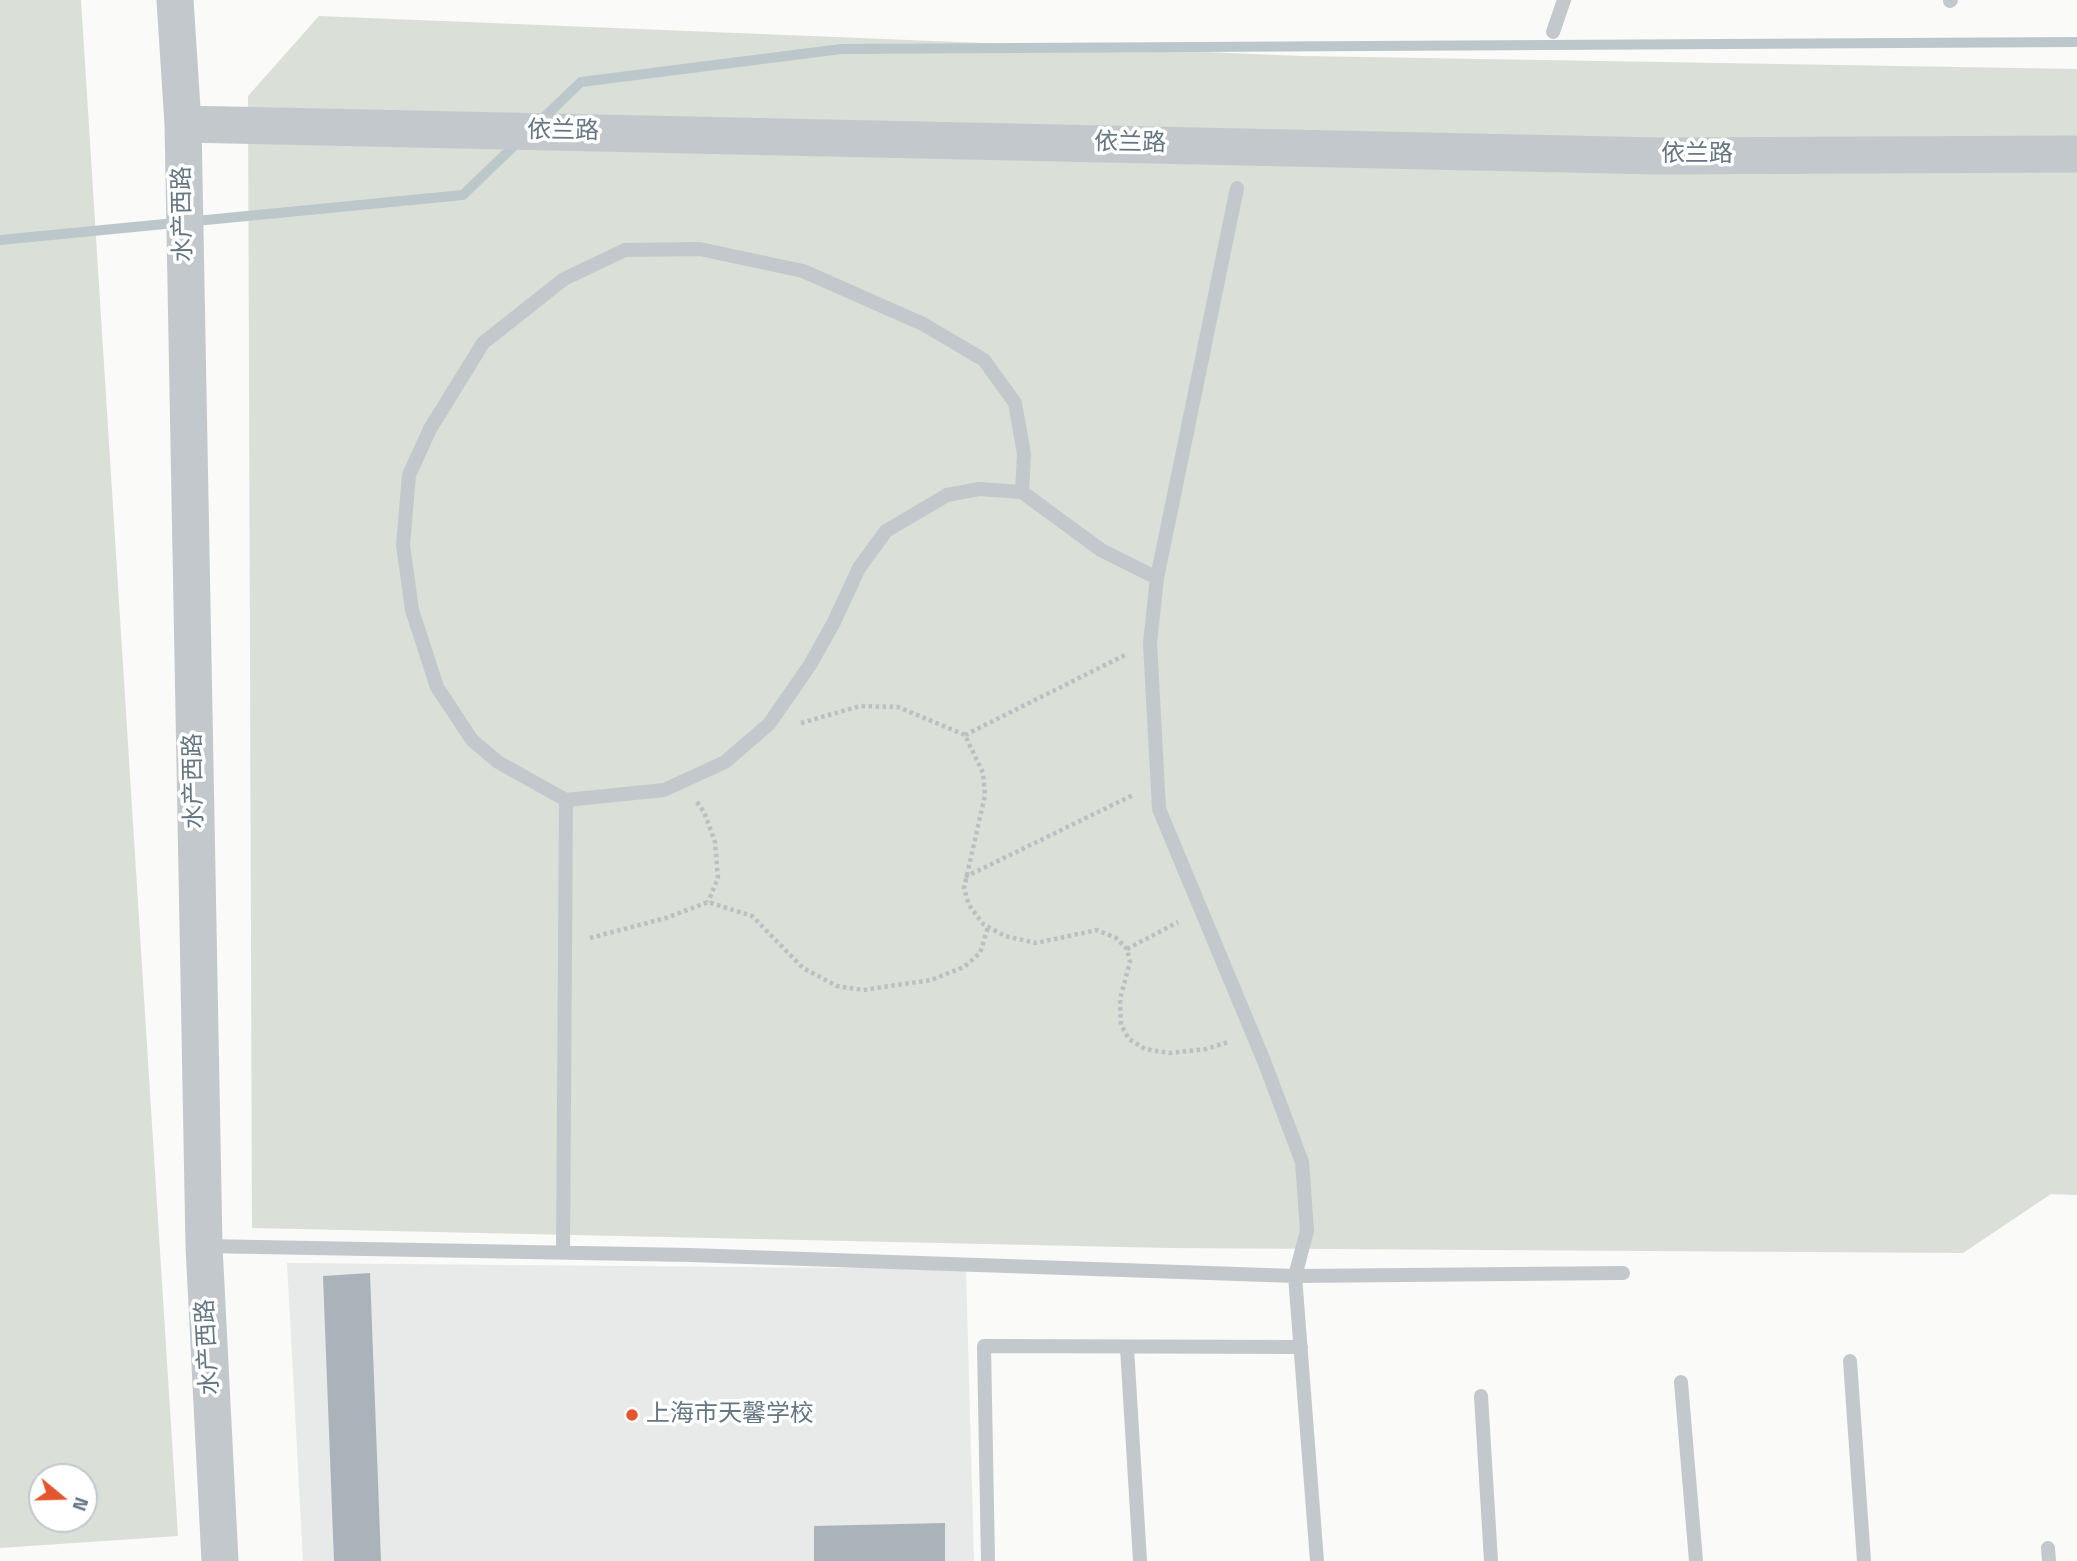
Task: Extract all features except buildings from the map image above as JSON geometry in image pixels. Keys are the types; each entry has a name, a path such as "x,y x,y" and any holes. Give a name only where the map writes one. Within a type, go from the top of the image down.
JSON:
{"street":[{"name":"水产西路","path":"175,0 183,124 204,1246 220,1561"},
{"name":"依兰路","path":"183,124 1659,156 2077,154"}],"lane":[{"path":"1553,32 1564,0"},
{"path":"1237,188 1157,578 1150,643 1159,810 1202,909 1302,1162 1307,1231 1295,1276 1317,1561"},
{"path":"1022,492 1024,454 1015,403 984,360 923,324 803,271 700,248 625,250 564,279 483,343 430,429 409,475 403,545 412,610 437,687 472,740 498,762 566,800 664,790 726,762 762,730 810,665 859,568 886,531 914,511 947,495 979,489 1022,492 1101,550 1157,578"},
{"path":"563,1252 566,800"},
{"path":"204,1246 563,1252 1295,1276 1623,1273"},
{"path":"988,1561 984,1346 1301,1347"},
{"path":"1127,1348 1140,1561"},
{"path":"1850,1361 1864,1561"},
{"path":"1681,1382 1696,1561"},
{"path":"1481,1396 1491,1561"}],"path":[{"path":"965,735 1150,643"},
{"path":"762,730 786,728 860,706 898,707 965,735 983,773 985,795 964,877 970,905 988,927 1005,936 1036,943 1097,930 1116,938 1127,949 1130,962 1119,999 1121,1025 1129,1039 1144,1049 1169,1053 1206,1049 1252,1034"},
{"path":"682,781 704,812 715,842 718,878 708,902"},
{"path":"964,877 1158,783"},
{"path":"565,944 666,918 708,902 752,916 803,968 837,986 863,990 931,980 964,967 980,953 988,927"},
{"path":"1127,949 1202,909"}],"shaded area":[{"path":"0,0 81,0 178,1536 0,1548"},
{"path":"319,16 1302,56 2077,69 2077,1195 2051,1194 1963,1253 1169,1248 252,1228 248,96"},
{"name":"上海市天馨学校","path":"287,1263 966,1269 974,1561 303,1561"}],"waterway":[{"path":"538,123 581,82 841,49 2077,42"},
{"path":"0,240 463,195 521,139"}],"place":[{"name":"上海市天馨学校","path":"632,1415"}]}
